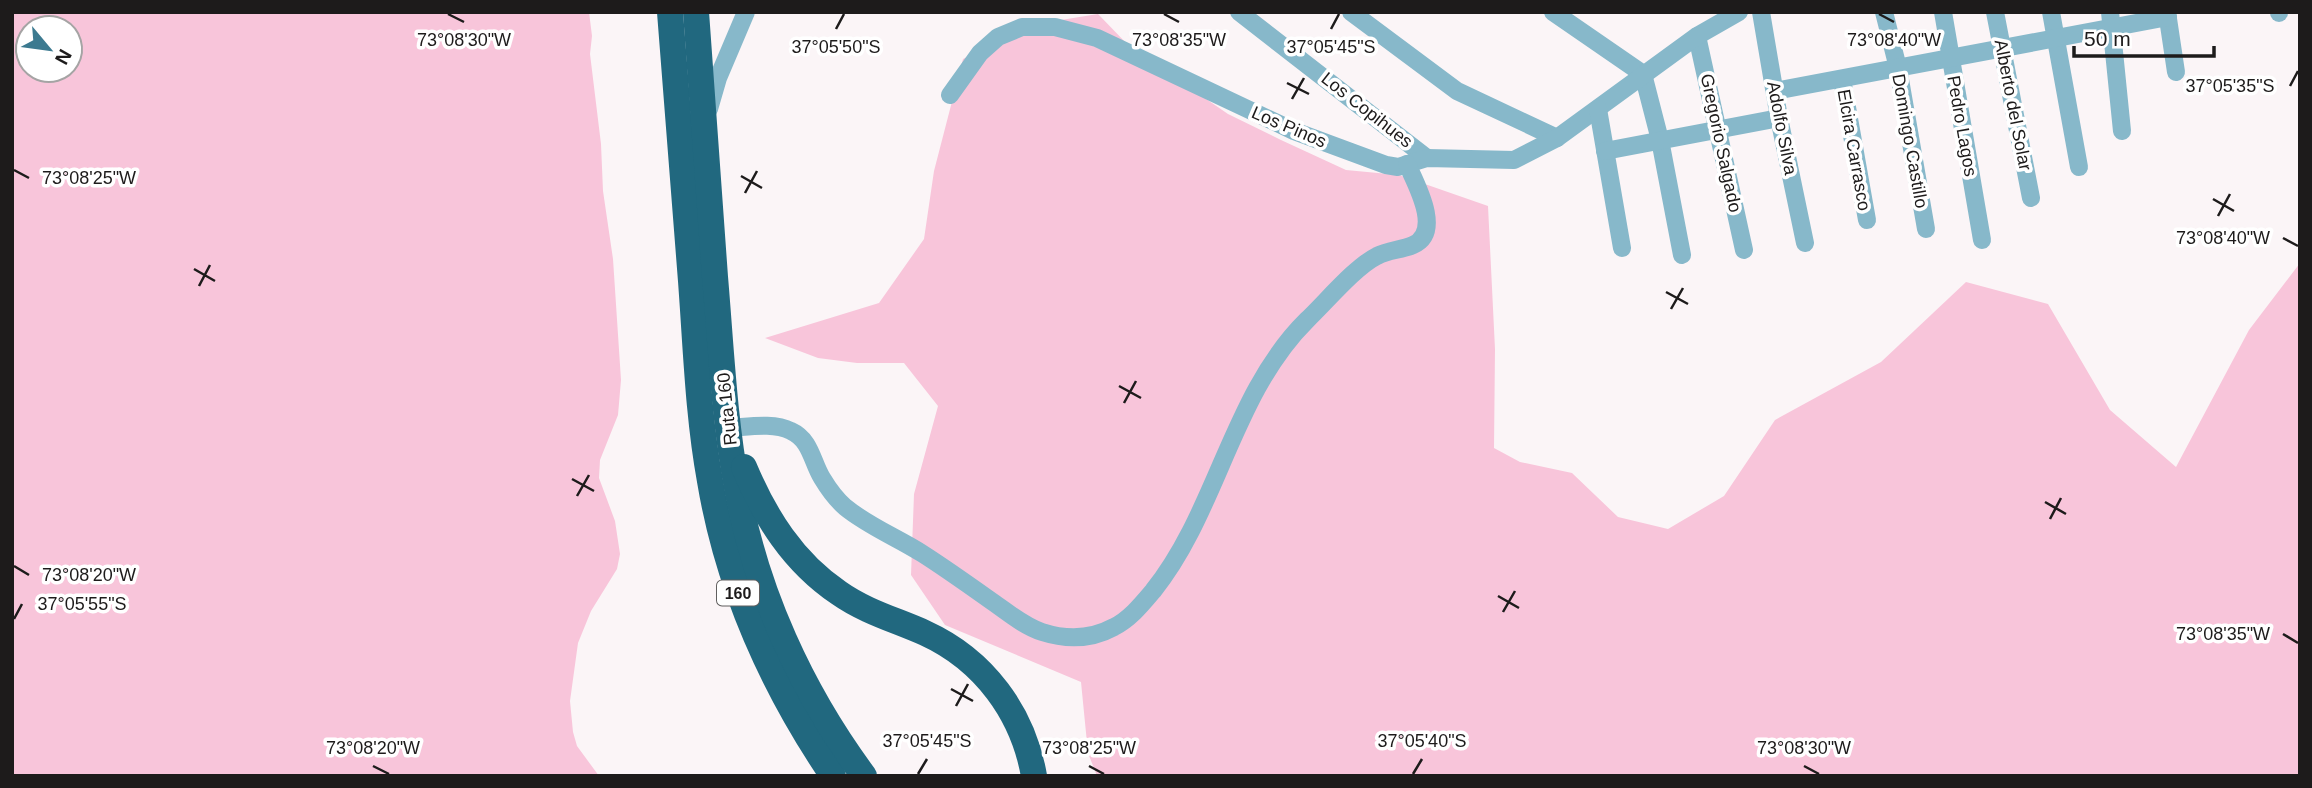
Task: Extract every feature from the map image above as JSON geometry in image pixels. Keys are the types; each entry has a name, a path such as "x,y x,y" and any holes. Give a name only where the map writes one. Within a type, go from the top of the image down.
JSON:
{"highway":[{"name":"Ruta 160","path":"670,12 702,426 718,521 738,594 764,656 797,720 833,776"},
{"name":"Ruta 160","path":"695,12 728,428 745,525 774,615 812,695 864,776"},
{"path":"728,428 770,521 801,561 839,594 860,607 933,637 974,664 1015,717 1024,738 1034,776"}],"street":[{"path":"704,130 718,78 746,12"},
{"name":"Los Copihues","path":"1239,12 1427,158"},
{"path":"1350,12 1457,91 1557,138"},
{"path":"1553,12 1643,74 1660,140 1682,255"},
{"name":"Adolfo Silva","path":"1761,12 1779,118 1805,243"},
{"name":"Domingo Castillo","path":"1884,12 1898,68 1926,229"},
{"name":"Pedro Lagos","path":"1943,12 1982,240"},
{"name":"Alberto del Solar","path":"1995,12 2031,198"},
{"path":"2051,12 2079,167"},
{"path":"1775,91 2055,37 2111,19 2167,14 2176,72"},
{"name":"Los Pinos","path":"950,95 980,53 998,37 1022,27 1055,27 1097,38 1294,131 1386,165 1398,167 1427,158 1514,160 1557,138 1727,15"},
{"path":"2111,19 2122,131"},
{"name":"Gregorio Salgado","path":"1697,36 1744,250"},
{"name":"Elcira Carrasco","path":"1842,79 1867,220"},
{"path":"1598,109 1622,248"},
{"path":"1605,151 1779,118"},
{"path":"728,428 762,426 793,431 805,442 821,477 845,507 923,554 1018,620 1040,632 1062,637 1102,633 1119,624 1139,607 1163,578 1190,533 1248,406 1267,372 1298,330 1362,267 1377,256 1413,245 1422,238 1426,229 1426,209 1408,164"}],"shaded area":[{"path":"12,12 589,12 592,36 590,54 601,144 603,191 613,259 621,380 618,415 600,460 599,478 615,521 620,554 617,569 591,611 578,643 570,701 577,746 599,776 12,776"},
{"path":"1098,14 1129,46 1228,114 1346,170 1399,175 1488,206 1495,349 1494,448 1520,462 1572,473 1618,517 1668,529 1724,496 1775,420 1881,362 1966,282 2048,304 2110,410 2176,467 2249,330 2300,263 2300,776 1097,776 1088,753 1081,682 945,625 911,575 914,494 938,406 904,363 857,363 818,358 765,338 879,303 924,239 934,171 963,59 1030,25"}]}
